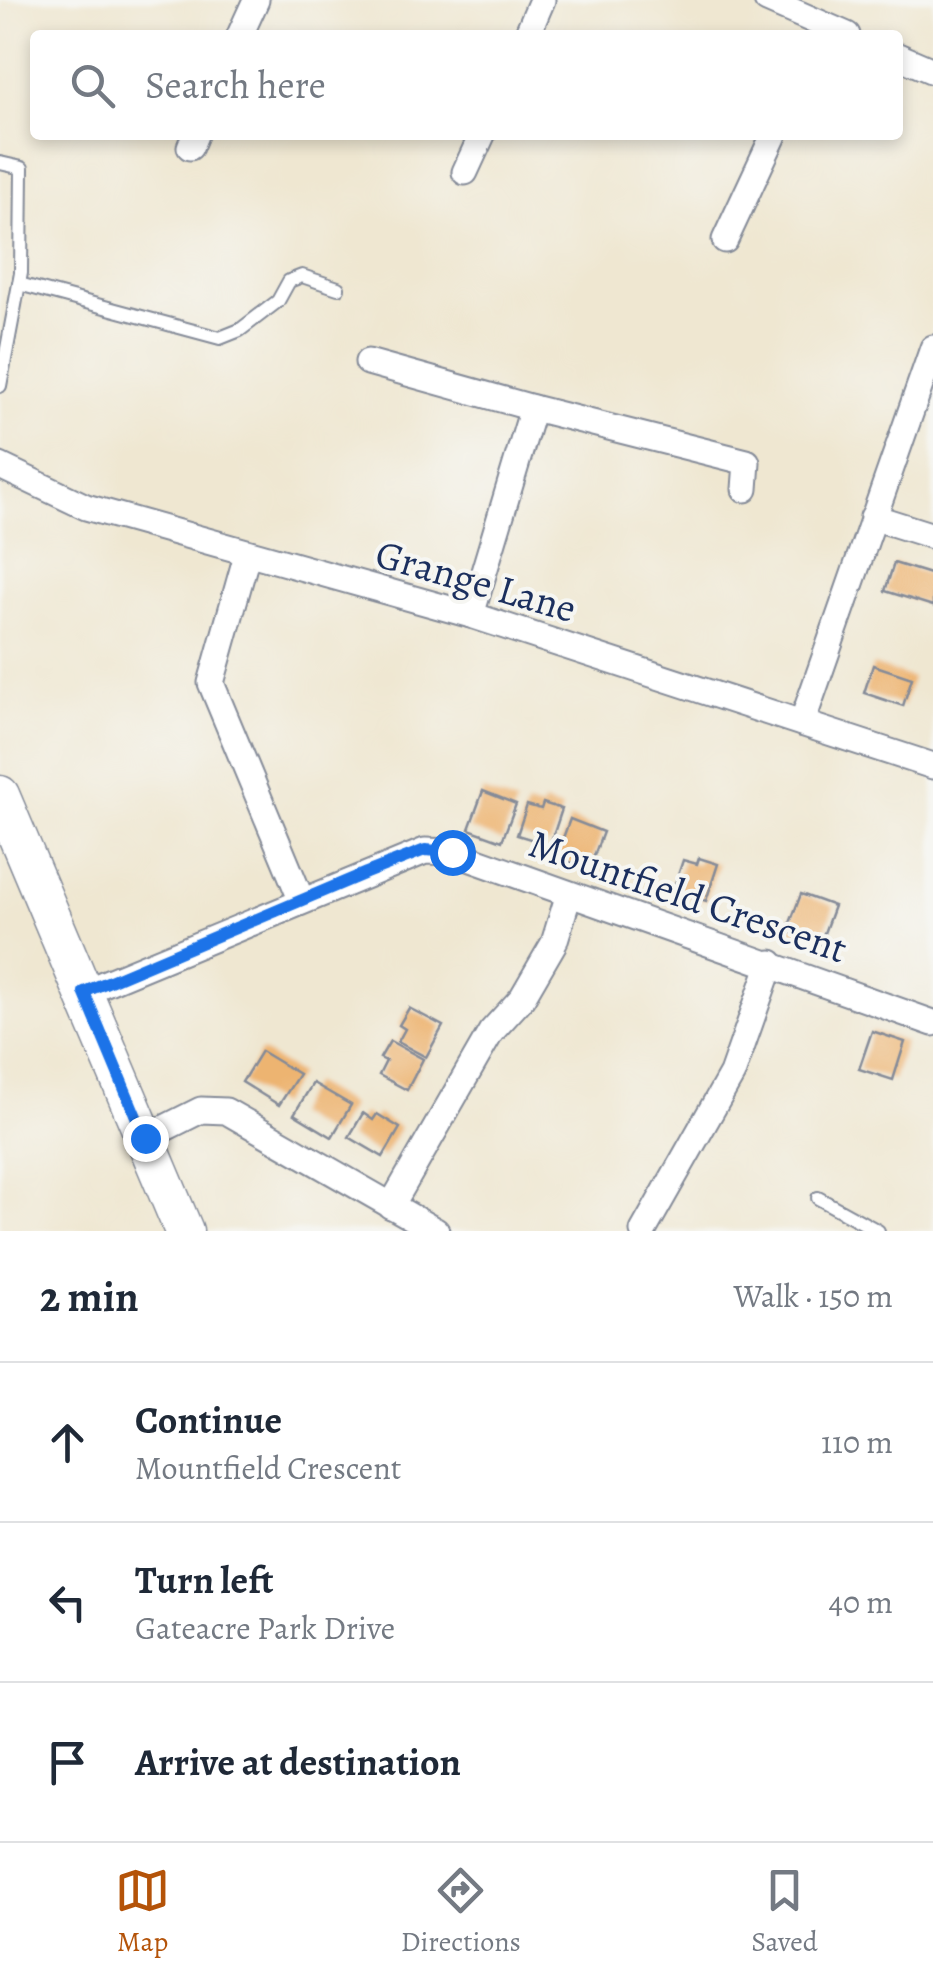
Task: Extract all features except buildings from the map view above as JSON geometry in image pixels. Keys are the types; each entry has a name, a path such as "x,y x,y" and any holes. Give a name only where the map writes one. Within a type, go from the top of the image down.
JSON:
{"street":[{"path":"242,30 256,0"},
{"path":"528,30 542,0"},
{"path":"767,0 827,30"},
{"path":"903,58 933,71"},
{"path":"465,172 480,140"},
{"path":"724,240 772,140"},
{"path":"802,723 933,348"},
{"path":"368,362 747,462 745,489"},
{"path":"471,615 533,408"},
{"name":"Grange Lane","path":"0,466 86,507 471,615 933,766"},
{"path":"873,517 933,536"},
{"path":"248,555 211,683 301,900"},
{"path":"0,795 184,1231"},
{"name":"Mountfield Crescent","path":"84,992 425,850 452,852 933,1023"},
{"path":"391,1206 491,1032 522,998 554,944 568,894"},
{"path":"643,1231 732,1074 771,963"},
{"path":"145,1138 201,1110 226,1111 436,1231"}],"lane":[{"path":"0,162 22,168 18,284 0,386"},
{"path":"18,284 220,338 240,330 278,301 290,280 302,276 338,288"},
{"path":"818,1198 878,1231"}],"route":[{"path":"145,1138 84,992 425,850 452,852"}]}
